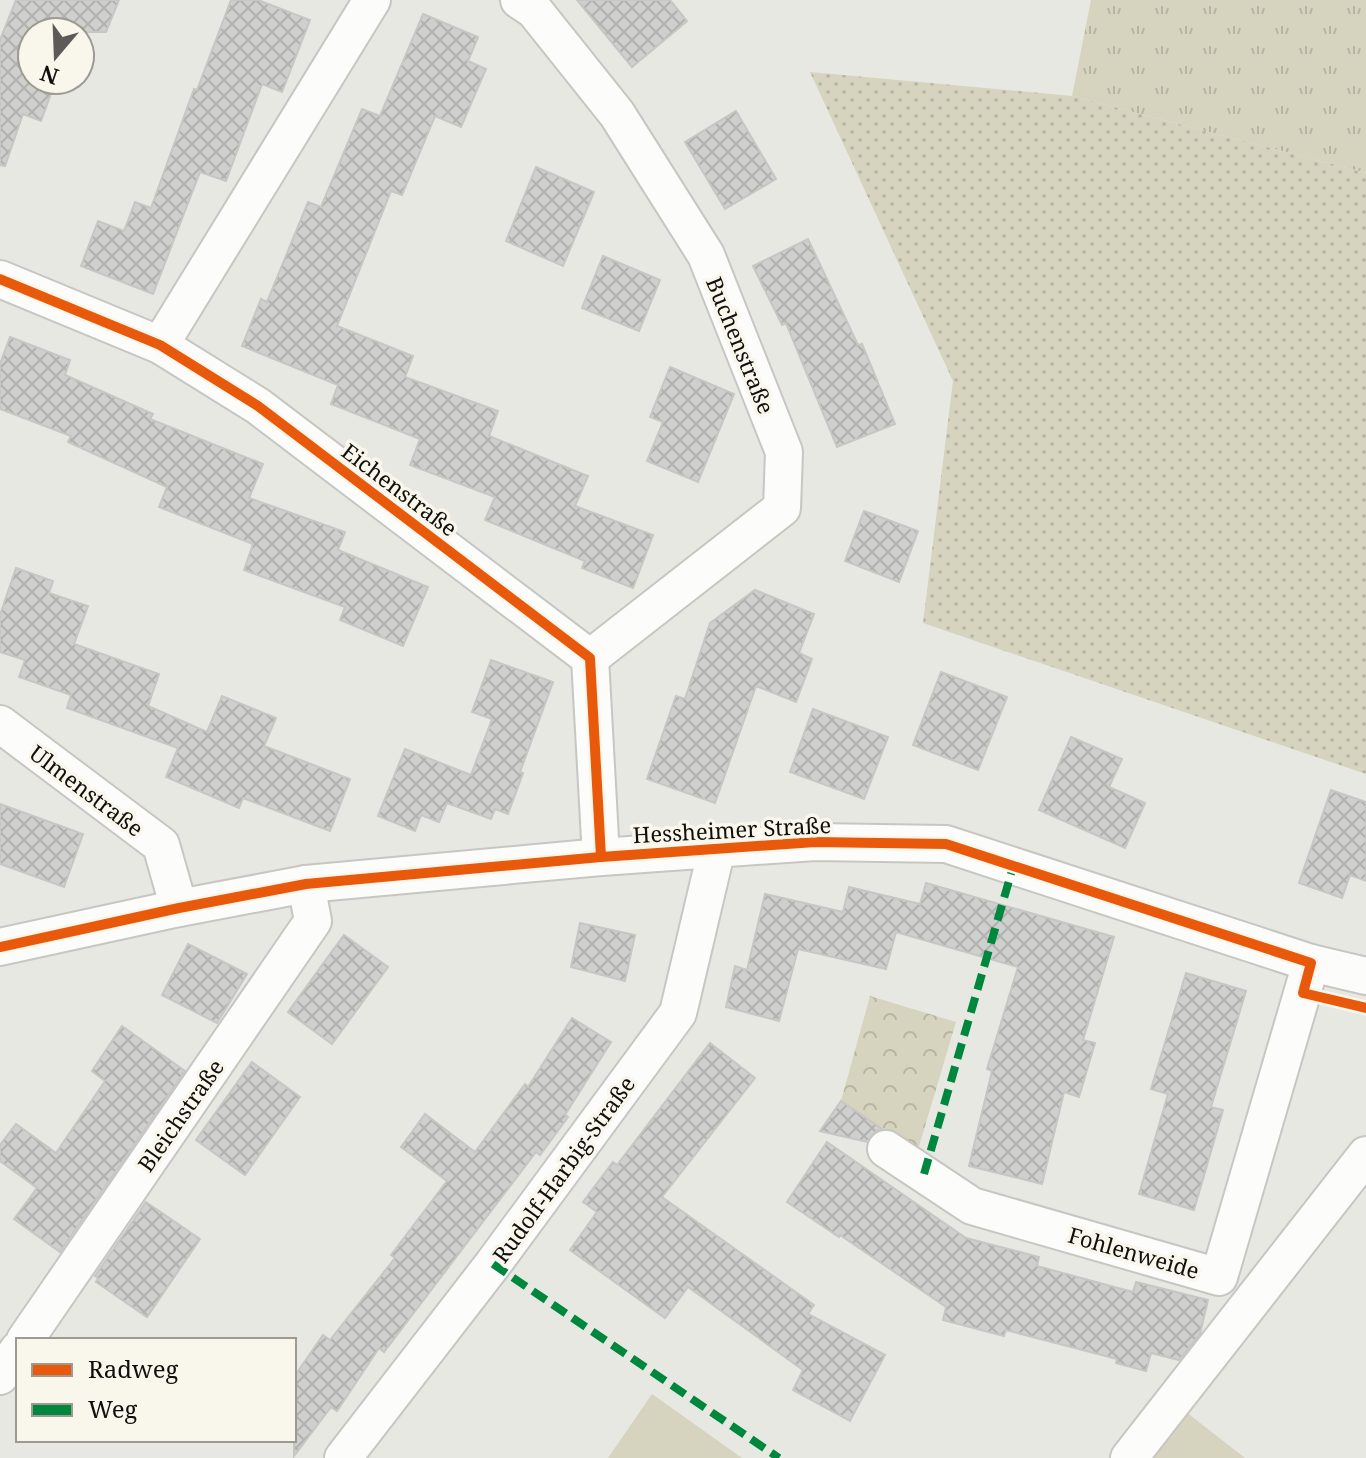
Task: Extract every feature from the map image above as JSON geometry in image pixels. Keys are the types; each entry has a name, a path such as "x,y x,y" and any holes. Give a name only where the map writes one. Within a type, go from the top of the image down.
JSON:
{"street":[{"path":"160,345 372,0"},
{"name":"Buchenstraße","path":"519,0 534,10 617,114 706,255 784,452 782,508 590,658"},
{"name":"Eichenstraße","path":"0,279 160,345 258,406 590,658"},
{"path":"590,658 601,857"},
{"name":"Ulmenstraße","path":"0,724 161,845 179,908"},
{"name":"Hessheimer Straße","path":"0,947 306,884 717,848 815,842 946,844 1311,963 1366,976"},
{"name":"Rudolf-Harbig-Straße","path":"343,1458 493,1264 678,1013 717,848"},
{"name":"Bleichstraße","path":"26,1338 313,921 306,884"},
{"name":"Fohlenweide","path":"886,1149 972,1206 1219,1277 1311,963"},
{"path":"1129,1458 1366,1155"},
{"path":"1227,1249 1260,1289"},
{"path":"0,1376 16,1353"}],"green space":[{"path":"1091,0 1366,0 1366,173 1072,96"},
{"path":"810,72 1072,96 1366,173 1366,774 923,623 953,381"},
{"path":"870,996 956,1022 917,1153 881,1134 884,1130 841,1101"},
{"path":"652,1394 742,1458 608,1458"},
{"path":"1181,1408 1245,1458 1143,1458"}],"building":[{"path":"16,0 119,0 106,32 96,32 96,16 16,16 16,96 50,96 41,121 23,114 5,166 0,165 0,40"},
{"path":"231,0 258,0 310,20 282,92 262,84 226,181 200,172 153,294 81,266 98,221 124,231 135,202 151,208 194,89 197,90"},
{"path":"577,0 670,0 687,21 632,67"},
{"path":"423,14 478,37 468,61 486,69 461,127 435,116 402,195 391,191 337,326 413,356 405,377 498,411 489,436 588,476 575,506 653,535 633,588 582,568 585,561 485,520 495,497 410,465 420,439 331,404 338,385 242,346 261,299 267,302 308,202 321,207 362,109 380,116"},
{"path":"736,111 776,179 725,209 685,142"},
{"path":"536,167 594,192 563,266 506,241"},
{"path":"808,239 858,345 862,344 895,424 837,447 786,323 782,325 753,266"},
{"path":"603,256 660,280 639,331 582,308"},
{"path":"10,337 70,360 65,375 153,414 150,419 263,464 249,498 345,532 338,550 428,587 403,646 340,620 345,607 244,570 253,544 159,507 167,487 68,442 71,436 0,409 0,364"},
{"path":"670,367 734,394 698,482 647,461 663,422 650,417"},
{"path":"864,511 918,531 899,582 845,561"},
{"path":"16,568 53,581 49,593 88,606 74,644 159,674 148,706 207,732 222,696 276,718 264,746 350,779 330,831 243,798 239,808 166,777 178,748 67,708 71,695 19,677 25,660 0,652 0,615"},
{"path":"755,590 814,614 799,653 812,659 796,702 756,686 715,803 647,779 676,696 685,699 710,623"},
{"path":"491,660 553,682 508,814 495,809 491,819 447,803 439,822 421,815 415,831 378,816 405,749 471,775 492,719 472,712"},
{"path":"941,672 1007,697 978,770 913,745"},
{"path":"813,709 888,737 864,799 790,772"},
{"path":"1071,737 1122,759 1109,787 1145,803 1125,848 1039,810"},
{"path":"1331,790 1366,802 1366,881 1350,875 1342,898 1299,883"},
{"path":"0,804 83,834 64,887 0,864"},
{"path":"926,883 1114,937 1083,1040 1095,1043 1079,1097 1064,1092 1042,1184 969,1166 992,1071 987,1069 1018,967 896,932 886,969 798,949 779,1021 726,1007 735,966 747,970 765,894 843,912 849,887 920,904"},
{"path":"580,923 635,935 625,981 571,967"},
{"path":"344,935 388,967 332,1044 288,1012"},
{"path":"188,944 247,974 217,1023 162,995"},
{"path":"1186,973 1246,991 1211,1107 1223,1110 1194,1210 1139,1194 1168,1094 1151,1089"},
{"path":"572,1018 611,1042 565,1115 568,1117 540,1155 536,1152 384,1352 379,1348 337,1411 331,1407 294,1456 296,1374 323,1335 330,1340 395,1258 391,1255 447,1181 401,1147 425,1114 475,1152 525,1084 528,1087"},
{"path":"122,1026 185,1071 60,1252 14,1219 37,1188 0,1161 0,1145 16,1124 56,1153 105,1081 92,1071"},
{"path":"710,1043 755,1078 662,1197 814,1305 808,1314 885,1355 850,1421 793,1390 803,1370 688,1287 665,1318 570,1250 597,1212 583,1202 613,1162 617,1165"},
{"path":"252,1062 300,1097 245,1175 196,1140"},
{"path":"841,1101 882,1129 876,1131 867,1142 820,1131"},
{"path":"827,1142 966,1238 1039,1257 1037,1266 1133,1292 1136,1282 1208,1300 1200,1334 1179,1360 1151,1353 1146,1371 1116,1363 1117,1359 1006,1330 1004,1336 943,1320 946,1307 787,1202"},
{"path":"146,1202 200,1239 147,1317 96,1282 98,1278 95,1276"}],"marked path":[{"path":"924,1174 1013,867"},
{"path":"493,1264 779,1458"}],"cycle path":[{"path":"0,279 160,345 258,406 590,658 601,857"},
{"path":"0,947 306,884 601,857 815,842 946,844 1311,963 1303,993 1366,1008"}]}
